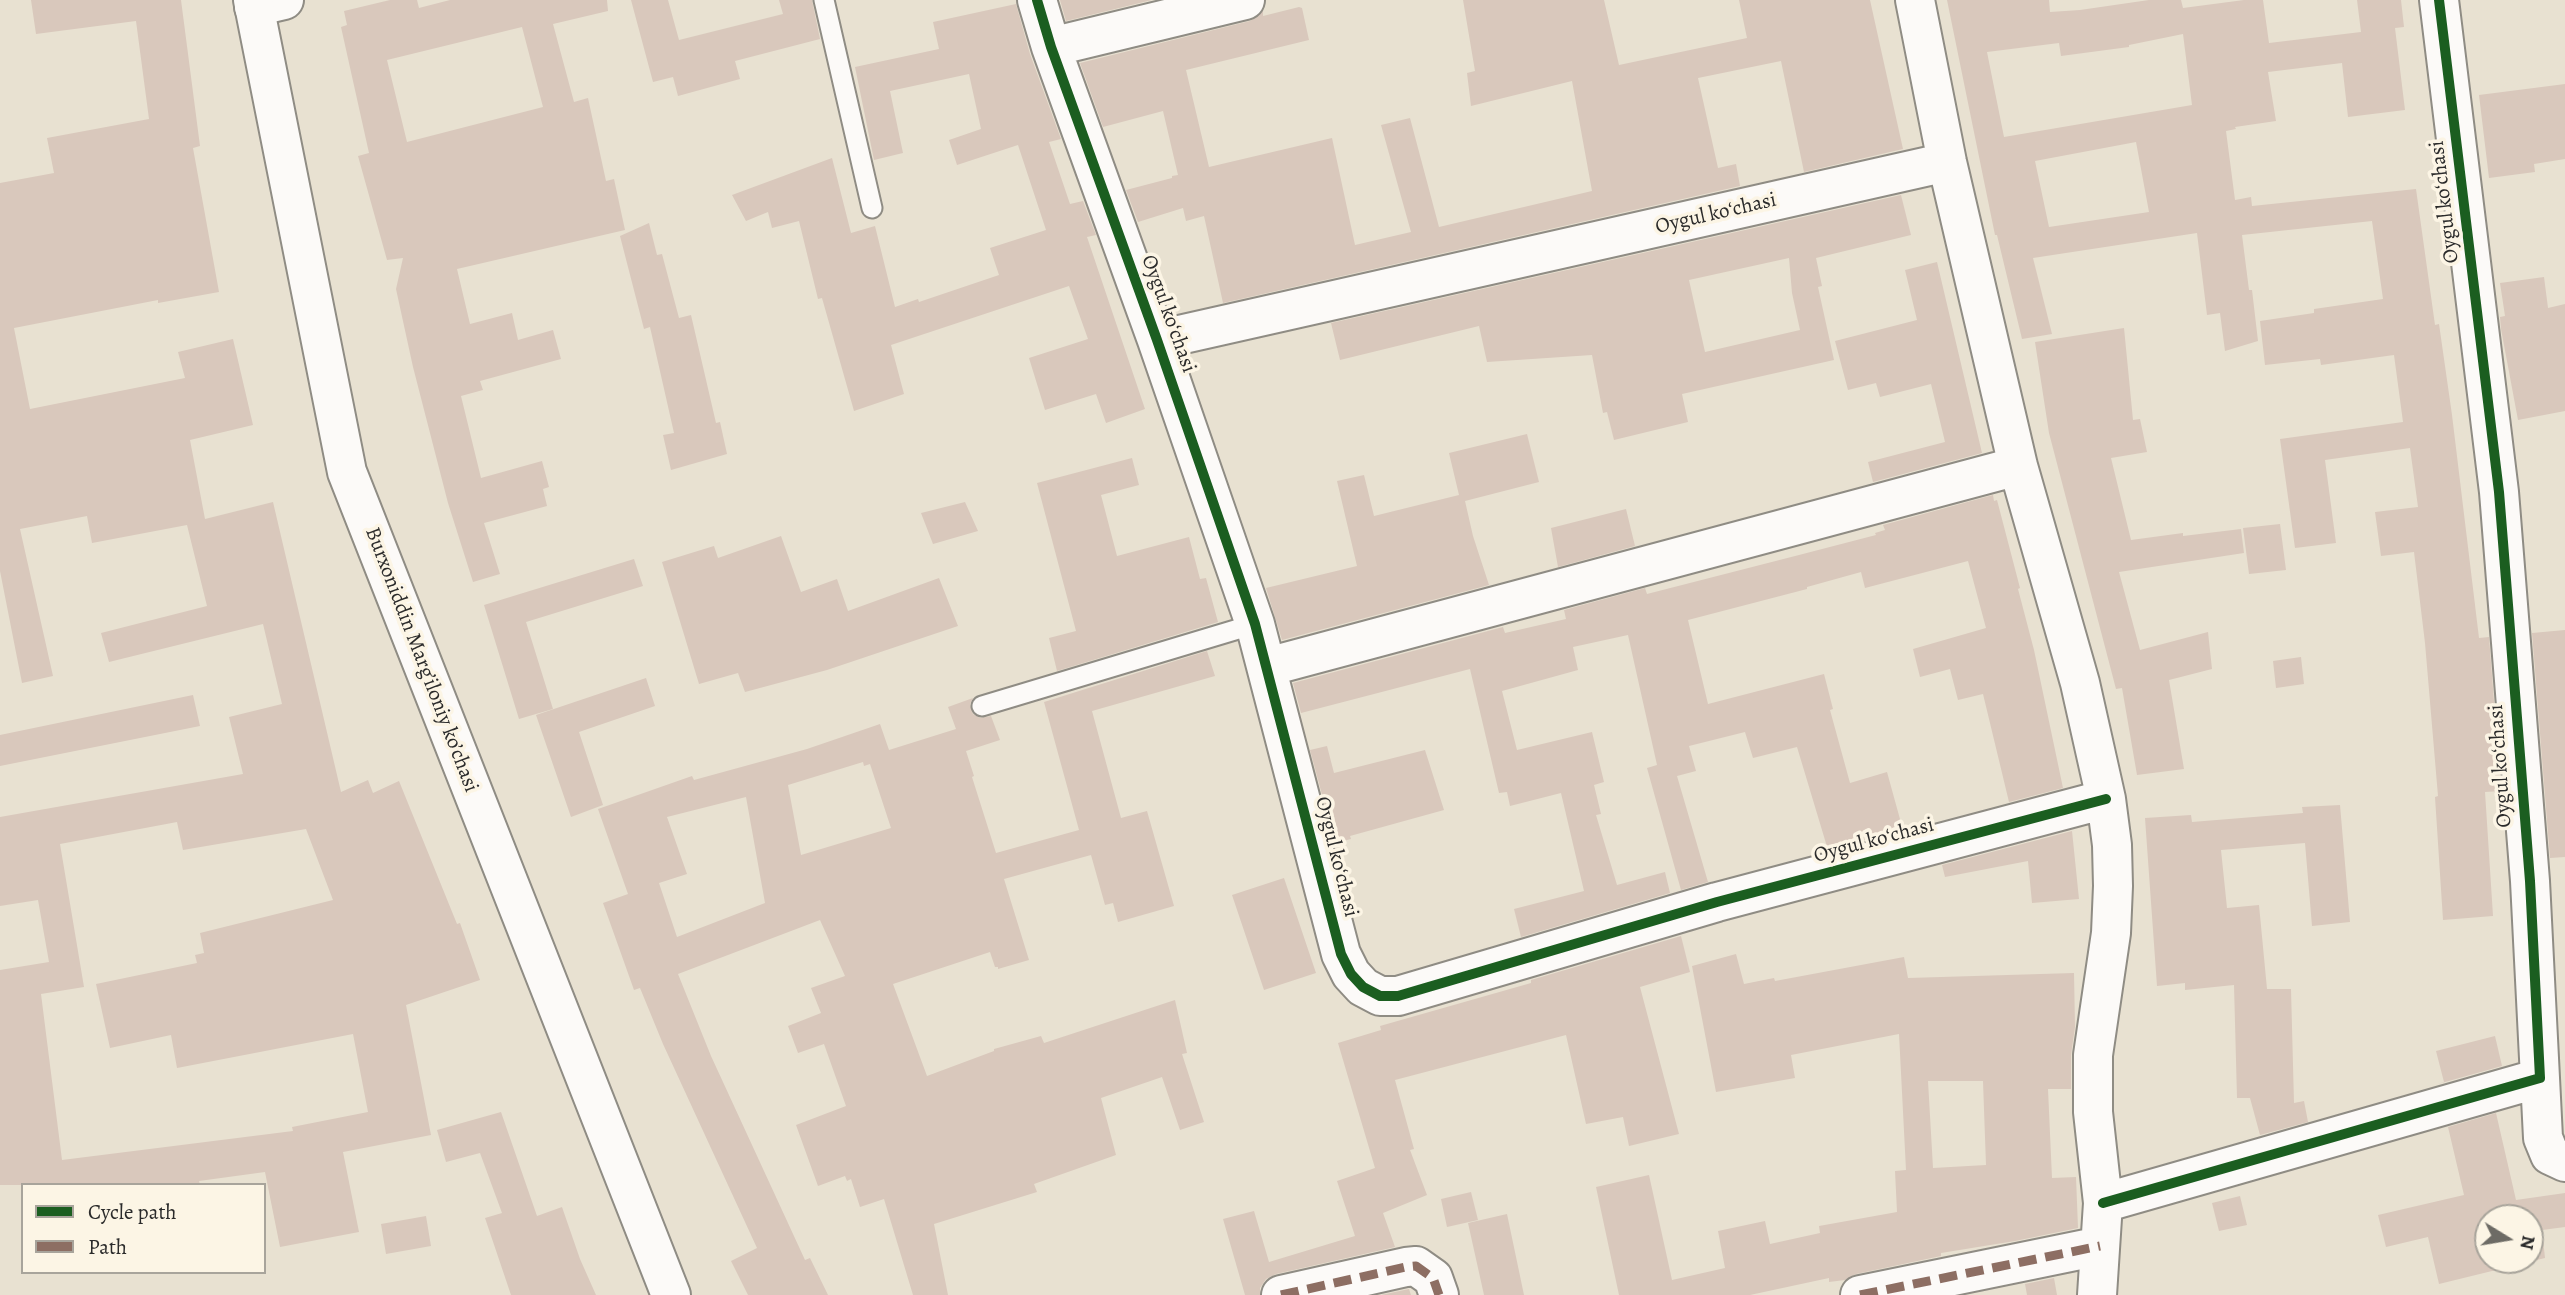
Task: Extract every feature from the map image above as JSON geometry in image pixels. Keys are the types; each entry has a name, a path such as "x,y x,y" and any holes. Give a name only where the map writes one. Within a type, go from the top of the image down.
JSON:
{"street":[{"name":"Oygul koʻchasi","path":"1037,0 1051,47 1157,340 1255,624 1342,954 1351,974 1363,987 1380,996 1398,996 1717,902 2106,799"},
{"path":"1051,47 1245,0"},
{"path":"1915,0 1947,162 2018,466 2080,683 2106,799 2112,845 2111,933 2099,1002 2093,1066 2093,1112 2103,1203 2097,1295"},
{"name":"Oygul koʻchasi","path":"2440,0 2499,492 2529,881 2543,1138 2550,1155 2565,1162"},
{"name":"Burxoniddin Marg’iloniy ko’chasi","path":"264,2 347,472 671,1295"},
{"name":"Oygul koʻchasi","path":"1157,340 1947,162"},
{"path":"1267,667 2018,466"},
{"path":"2103,1203 2540,1077"},
{"path":"1860,1295 2100,1246"},
{"path":"1281,1295 1406,1266 1416,1266 1433,1278 1439,1295"}],"lane":[{"path":"824,0 872,208"},
{"path":"982,706 1255,624"}],"building":[{"path":"31,0 181,0 200,146 193,148 219,292 158,303 158,300 14,328 30,409 185,378 178,352 233,339 253,425 190,440 205,519 273,502 341,792 368,780 373,793 399,781 457,924 460,923 480,980 406,1005 431,1135 343,1152 359,1232 280,1247 265,1172 200,1183 0,1185 0,970 49,962 38,900 0,906 0,817 243,774 229,717 282,704 263,624 109,662 101,633 207,606 187,525 92,543 87,516 20,529 53,676 22,683 0,571 0,183 54,173 47,138 149,119 136,21 36,34","holes":["177,822 183,850 306,829 333,900 200,933 204,953 195,955 197,963 96,984 110,1048 171,1035 177,1068 353,1034 368,1112 292,1127 293,1131 62,1160 41,994 84,987 60,844"]},
{"path":"390,0 417,0 419,8 450,0 607,0 608,11 553,24 574,102 588,98 606,181 614,179 625,230 457,269 470,324 512,313 518,340 553,330 561,359 480,381 483,390 461,396 481,478 542,461 549,487 543,489 547,506 484,523 500,574 473,582 448,503 396,289 403,258 387,260 358,156 369,153 341,27 347,25 344,11","holes":["522,27 543,107 407,142 387,60"]},
{"path":"631,0 668,0 679,40 783,14 779,0 812,0 820,39 735,61 740,79 678,96 673,77 653,82"},
{"path":"1060,0 1152,0 1066,21"},
{"path":"1463,0 1604,0 1619,65 1747,38 1739,0 1870,0 1903,149 1804,172 1781,61 1698,78 1718,168 1736,164 1740,186 1223,303 1204,216 1186,221 1183,208 1138,222 1126,190 1178,175 1163,111 1103,127 1080,63 1250,21 1263,11 1263,16 1299,7 1302,8 1309,40 1186,70 1209,167 1332,138 1355,245 1411,232 1381,125 1410,118 1439,227 1592,191 1572,81 1471,106 1467,73 1475,71"},
{"path":"1947,0 2049,0 2050,12 2149,0 2181,0 2183,8 2263,0 2269,43 2361,32 2357,0 2401,0 2404,27 2395,28 2405,110 2348,117 2342,63 2268,72 2276,121 2235,127 2236,129 2226,131 2235,200 2251,197 2252,206 2416,189 2435,325 2439,324 2452,415 2479,638 2489,637 2501,791 2485,792 2493,916 2443,920 2435,797 2438,796 2414,552 2381,556 2375,512 2418,507 2410,448 2325,460 2336,543 2295,548 2280,439 2403,422 2394,355 2321,365 2320,359 2265,365 2260,321 2314,313 2314,309 2383,299 2372,221 2242,235 2258,341 2225,351 2220,313 2207,315 2197,233 2033,258 2052,334 2022,339 1995,235","holes":["2183,34 2192,105 2004,137 1987,52 2059,43 2061,56 2129,47","2136,142 2149,212 2049,227 2035,161"]},
{"path":"1016,4 1030,54 1061,139 1049,142 1070,204 1083,201 1096,235 1087,237 1145,409 1106,423 1096,394 1045,410 1029,358 1088,339 1069,286 891,345 904,394 854,411 822,298 818,299 799,221 772,228 768,212 746,221 732,195 832,158 851,233 875,226 895,307 918,299 919,302 999,275 990,248 1046,230 1018,145 957,165 949,140 981,129 969,74 890,91 903,153 874,160 855,67 939,49 933,22"},
{"path":"2565,84 2565,159 2534,164 2535,172 2489,178 2479,95"},
{"path":"1901,195 1911,235 1816,258 1822,286 1818,287 1834,360 1682,394 1688,422 1614,440 1607,412 1603,413 1592,355 1487,362 1479,326 1340,360 1331,323","holes":["1789,258 1792,293 1800,330 1705,352 1689,280"]},
{"path":"649,223 657,255 662,254 679,318 691,315 716,423 720,422 727,454 671,470 663,435 674,433 650,327 644,329 620,236"},
{"path":"1937,262 1982,453 1873,482 1868,462 1945,442 1931,384 1880,397 1876,383 1848,390 1835,341 1917,320 1905,270"},
{"path":"2544,277 2548,308 2565,304 2565,411 2518,420 2501,329 2500,317 2505,316 2500,283"},
{"path":"2124,328 2133,420 2140,419 2147,452 2111,458 2131,540 2241,529 2244,553 2119,572 2140,650 2208,632 2212,669 2169,680 2184,769 2137,775 2122,688 2116,689 2049,433 2035,342"},
{"path":"1527,434 1539,482 1465,501 1489,585 1282,640 1266,588 1357,566 1337,481 1364,475 1374,516 1459,495 1449,453"},
{"path":"1132,458 1139,485 1101,495 1117,556 1189,537 1200,579 1206,578 1218,622 1057,671 1049,638 1076,631 1037,483"},
{"path":"1993,495 1994,501 1997,500 2020,588 2018,589 2034,650 2063,788 2009,802 1983,694 1958,700 1950,669 1920,677 1913,649 1986,628 1968,561 1865,588 1861,572 1688,620 1708,704 1824,674 1833,709 1830,710 1850,783 1887,772 1903,830 1828,850 1797,747 1753,758 1745,732 1689,746 1696,771 1677,776 1708,882 1681,890 1647,768 1657,765 1628,635 1573,647 1578,670 1502,691 1517,750 1592,732 1604,782 1594,785 1601,814 1596,815 1617,885 1665,872 1670,893 1521,937 1514,909 1584,891 1561,793 1510,806 1507,792 1499,793 1470,669 1301,713 1293,683 1503,627 1505,633 1566,619 1564,610 1645,588 1647,594 1876,535 1875,533 1885,530 1883,525"},
{"path":"965,502 978,531 933,544 921,513"},
{"path":"1626,509 1635,546 1558,567 1551,528"},
{"path":"2280,524 2286,570 2249,574 2243,528"},
{"path":"781,536 801,592 837,579 848,611 939,578 958,626 827,670 745,692 738,673 699,684 662,562 714,546 718,558"},
{"path":"634,559 643,586 526,622 553,709 519,719 484,605"},
{"path":"2565,630 2565,857 2550,858 2532,633"},
{"path":"1207,651 1215,676 1092,711 1121,818 1147,811 1174,906 1118,922 1113,903 1105,905 1091,855 1004,879 1029,960 998,969 990,952 893,984 927,1076 994,1049 1041,1036 1044,1043 1175,1000 1187,1053 1182,1054 1204,1122 1180,1130 1162,1077 1101,1098 1116,1155 1034,1184 1037,1192 934,1224 948,1295 913,1295 884,1199 860,1207 851,1179 847,1181 845,1176 818,1186 796,1125 846,1106 824,1044 798,1053 788,1026 821,1013 811,988 845,976 820,920 678,974 711,1056 805,1260 810,1258 828,1295 748,1295 731,1261 757,1248 640,988 634,990 603,903 628,894 598,809 692,776 694,780 807,749 880,724 889,750 956,729 948,707 973,698 970,704 973,714 980,718 991,716 1000,740 966,751 996,853 1079,830 1044,702","holes":["863,762 864,766 870,764 891,828 801,855 788,785","746,797 765,903 677,937 659,883 687,874 667,817"]},
{"path":"2301,657 2304,684 2276,688 2273,661"},
{"path":"646,678 655,706 579,732 603,805 571,817 536,715"},
{"path":"193,695 200,726 0,766 0,735"},
{"path":"1327,746 1334,773 1425,750 1444,810 1350,836 1351,839 1335,843 1310,750"},
{"path":"2340,805 2350,922 2312,926 2305,843 2221,850 2227,908 2259,905 2267,989 2291,989 2294,1103 2304,1101 2308,1122 2260,1135 2250,1098 2237,1098 2234,985 2185,990 2185,983 2157,986 2145,818 2191,815 2192,822 2303,813 2302,807"},
{"path":"2072,831 2079,899 2032,903 2028,861 1945,877 1942,865"},
{"path":"1284,878 1316,973 1264,990 1232,895"},
{"path":"1681,936 1690,972 1640,987 1679,1134 1629,1146 1623,1117 1586,1124 1566,1035 1395,1080 1414,1149 1410,1150 1427,1195 1383,1213 1395,1247 1276,1274 1266,1279 1260,1288 1260,1295 1245,1295 1223,1219 1254,1211 1269,1262 1355,1236 1337,1181 1375,1168 1338,1043 1381,1030 1380,1026"},
{"path":"1736,954 1744,984 1774,978 1775,981 1904,957 1908,978 2074,973 2075,1027 2071,1055 2071,1089 2048,1089 2052,1178 2076,1177 2078,1228 1941,1253 1941,1256 1856,1274 1845,1280 1829,1282 1829,1278 1750,1295 1619,1295 1596,1187 1649,1175 1672,1280 1725,1268 1718,1231 1765,1221 1770,1244 1820,1233 1819,1226 1897,1212 1895,1171 1906,1170 1899,1034 1791,1055 1795,1078 1716,1092 1692,966","holes":["1928,1081 1983,1081 1986,1165 1933,1168"]},
{"path":"2495,1036 2502,1066 2438,1084 2444,1082 2436,1051"},
{"path":"501,1112 537,1216 562,1207 596,1295 511,1295 485,1218 502,1213 480,1153 446,1162 437,1130"},
{"path":"2496,1113 2516,1200 2565,1193 2565,1227 2544,1230 2544,1204 2474,1204 2474,1274 2480,1274 2439,1284 2428,1237 2386,1247 2378,1215 2464,1195 2448,1127"},
{"path":"1471,1192 1478,1220 1447,1227 1441,1199"},
{"path":"2240,1196 2247,1225 2219,1231 2212,1203"},
{"path":"1507,1214 1524,1295 1484,1295 1468,1223"},
{"path":"426,1216 431,1246 386,1254 381,1224"},
{"path":"2054,1278 2057,1295 2027,1295 2025,1284"},
{"path":"1409,1289 1411,1295 1381,1295"}],"marked path":[{"path":"1860,1295 2100,1246"},
{"path":"1281,1295 1416,1266 1433,1278 1439,1295"}],"cycle path":[{"path":"1037,0 1051,47 1157,340 1255,624 1341,954 1351,974 1363,987 1380,996 1398,996 1717,902 2106,799"},
{"path":"2103,1203 2540,1078 2530,881 2499,492 2439,0"}]}
